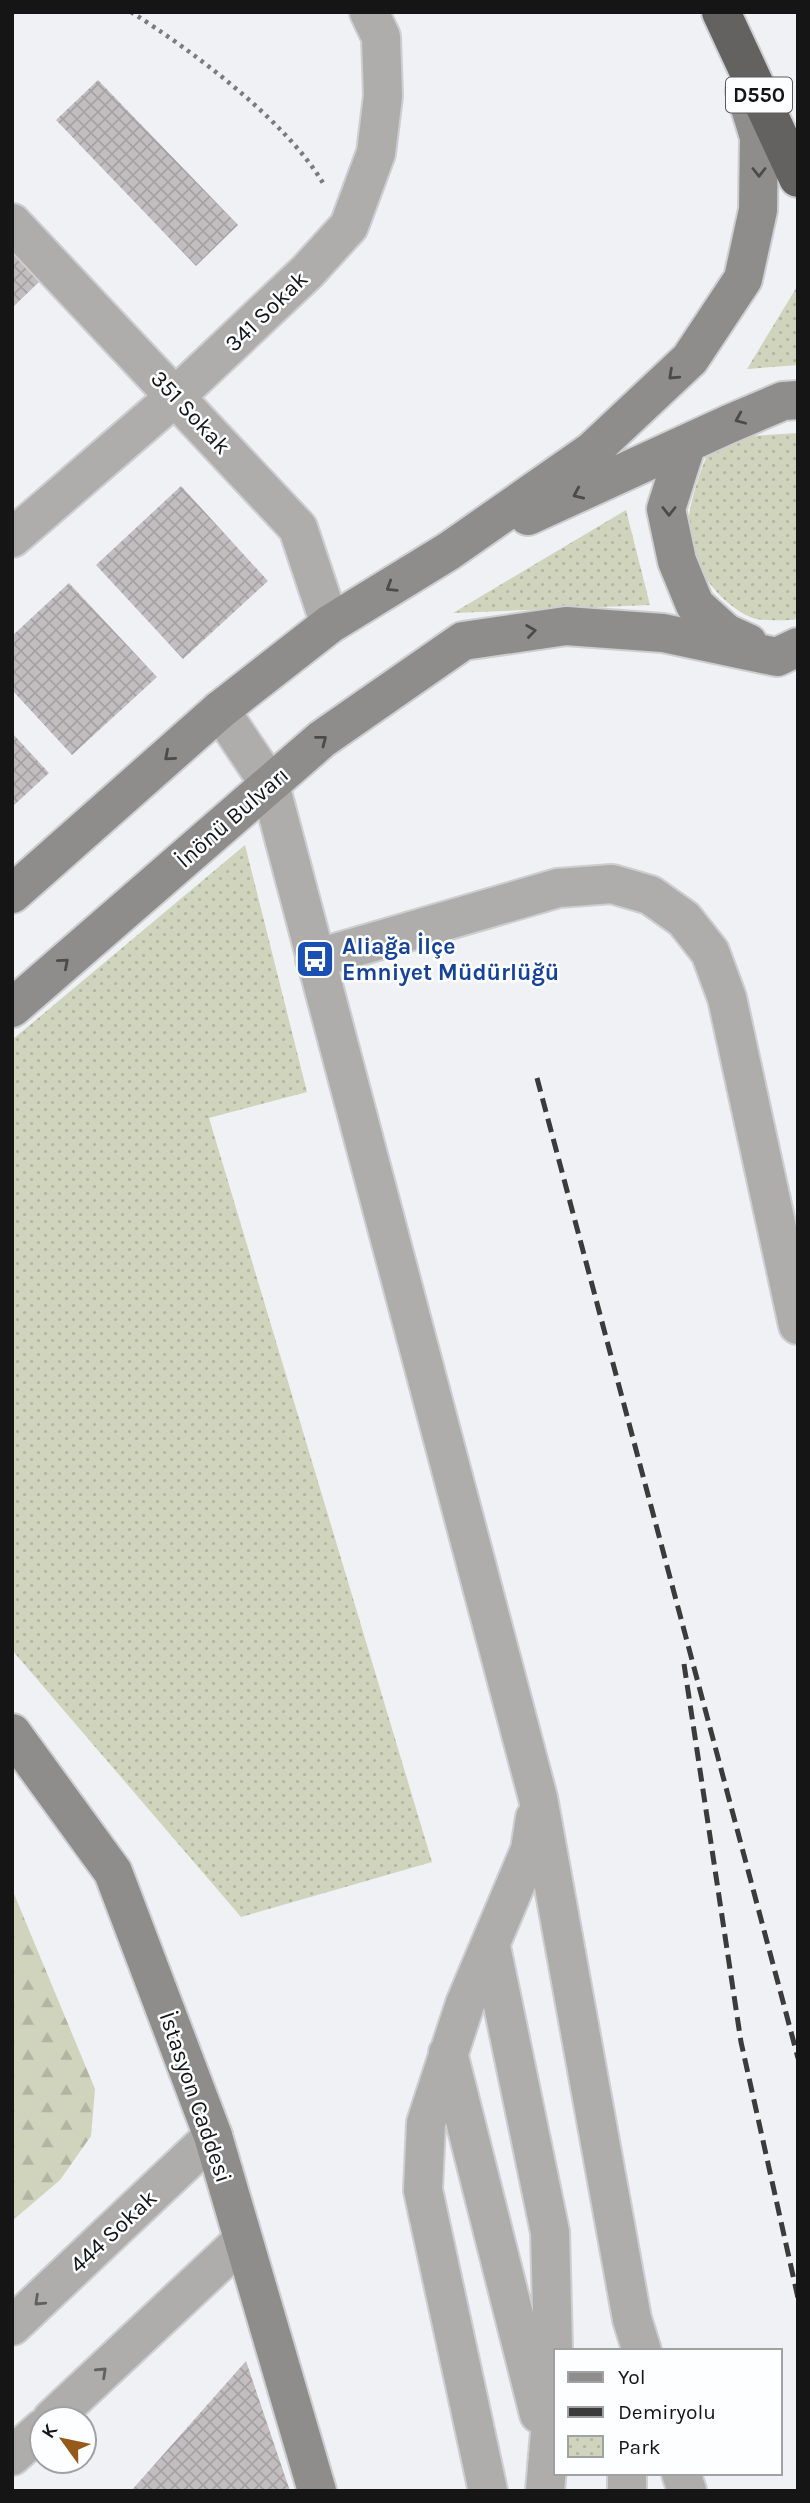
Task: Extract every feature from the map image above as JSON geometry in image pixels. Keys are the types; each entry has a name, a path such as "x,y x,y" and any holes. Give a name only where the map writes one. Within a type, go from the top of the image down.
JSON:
{"highway":[{"name":"D550","path":"720,12 798,178"}],"street":[{"name":"341 Sokak","path":"12,538 176,396 307,272 349,226 376,153 383,96 381,37 369,12"},
{"path":"12,894 220,710 330,624 449,551 592,451 690,359 743,279 758,210 759,136 720,12"},
{"name":"351 Sokak","path":"12,223 298,528 330,624"},
{"path":"449,551 783,401 798,400"},
{"path":"685,446 666,509 677,561 695,605 726,634 791,656"},
{"name":"İnönü Bulvarı","path":"12,1008 322,739 463,641 566,626 663,633 791,656"},
{"path":"220,710 270,785 538,1798 635,2340"},
{"path":"315,959 558,888 612,884 650,895 684,919 710,952 727,998 798,1325"},
{"name":"İstasyon Caddesi","path":"12,1733 113,1872 213,2136 317,2491"},
{"path":"488,2491 423,2190 426,2123 465,2004 530,1850 538,1798"},
{"path":"491,1947 550,2232 554,2385 547,2474"},
{"path":"448,2053 547,2474"},
{"name":"444 Sokak","path":"12,2326 213,2136"},
{"path":"67,2405 243,2240"},
{"path":"12,2456 28,2441"}],"path":[{"path":"131,12 176,40 243,96 311,163 349,226"}],"green space":[{"path":"798,285 798,365 747,369"},
{"path":"798,433 798,617 794,620 756,619 723,598 704,576 688,540 691,505 711,446 737,437"},
{"path":"626,510 650,605 453,613"},
{"path":"245,845 307,1092 209,1118 432,1862 241,1917 12,1650 12,1040"},
{"path":"12,1889 95,2089 91,2136 60,2180 12,2221"}],"building":[{"path":"98,80 238,225 196,266 56,120"},
{"path":"12,248 43,278 12,308"},
{"path":"181,486 268,581 183,659 96,565"},
{"path":"69,583 157,677 72,755 12,690 12,636"},
{"path":"12,733 49,773 12,807"},
{"path":"246,2361 290,2491 131,2491"}],"railway":[{"path":"537,1078 798,2058"},
{"path":"684,1664 741,2042 798,2298"}],"place":[{"name":"Aliağa İlçe Emniyet Müdürlüğü","path":"315,959"}]}
